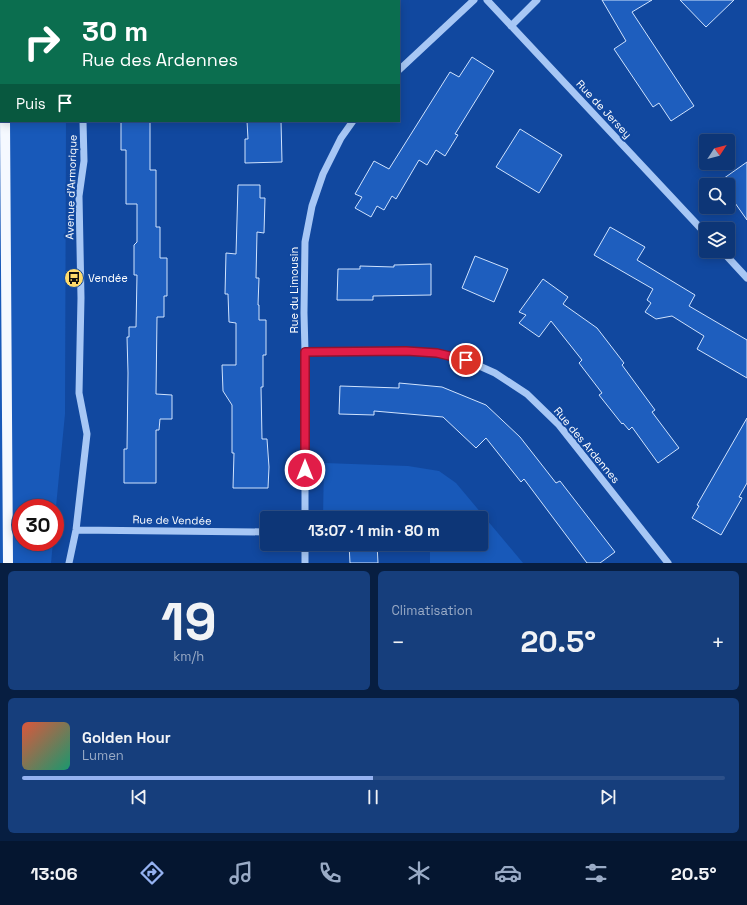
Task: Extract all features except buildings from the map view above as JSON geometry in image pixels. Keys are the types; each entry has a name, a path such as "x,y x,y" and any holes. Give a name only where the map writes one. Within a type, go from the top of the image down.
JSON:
{"main road":[{"path":"5,122 8,563"}],"street":[{"path":"400,69 474,0"},
{"name":"Rue de Jersey","path":"486,0 699,227"},
{"path":"511,26 537,0"},
{"name":"Avenue d'Armorique","path":"69,563 76,530 87,434 79,393 81,298 79,196 84,161 83,122"},
{"name":"Rue du Limousin","path":"305,511 305,242 312,206 323,174 340,138 352,122"},
{"path":"728,258 747,278"},
{"name":"Rue des Ardennes","path":"305,352 406,351 437,353 466,360 495,373 527,394 559,425 668,563"},
{"name":"Rue de Vendée","path":"76,530 260,532"},
{"path":"305,551 305,563"}],"shaded area":[{"path":"0,122 66,122 65,414 57,499 12,499 12,551 52,551 51,563 0,563"},
{"path":"324,463 408,466 439,471 456,483 479,511 323,511"},
{"path":"488,521 523,563 430,563 430,551 488,551"}],"place":[{"name":"Vendée","path":"74,278"}],"route":[{"path":"305,470 305,352 406,351 437,353 466,360"}]}
